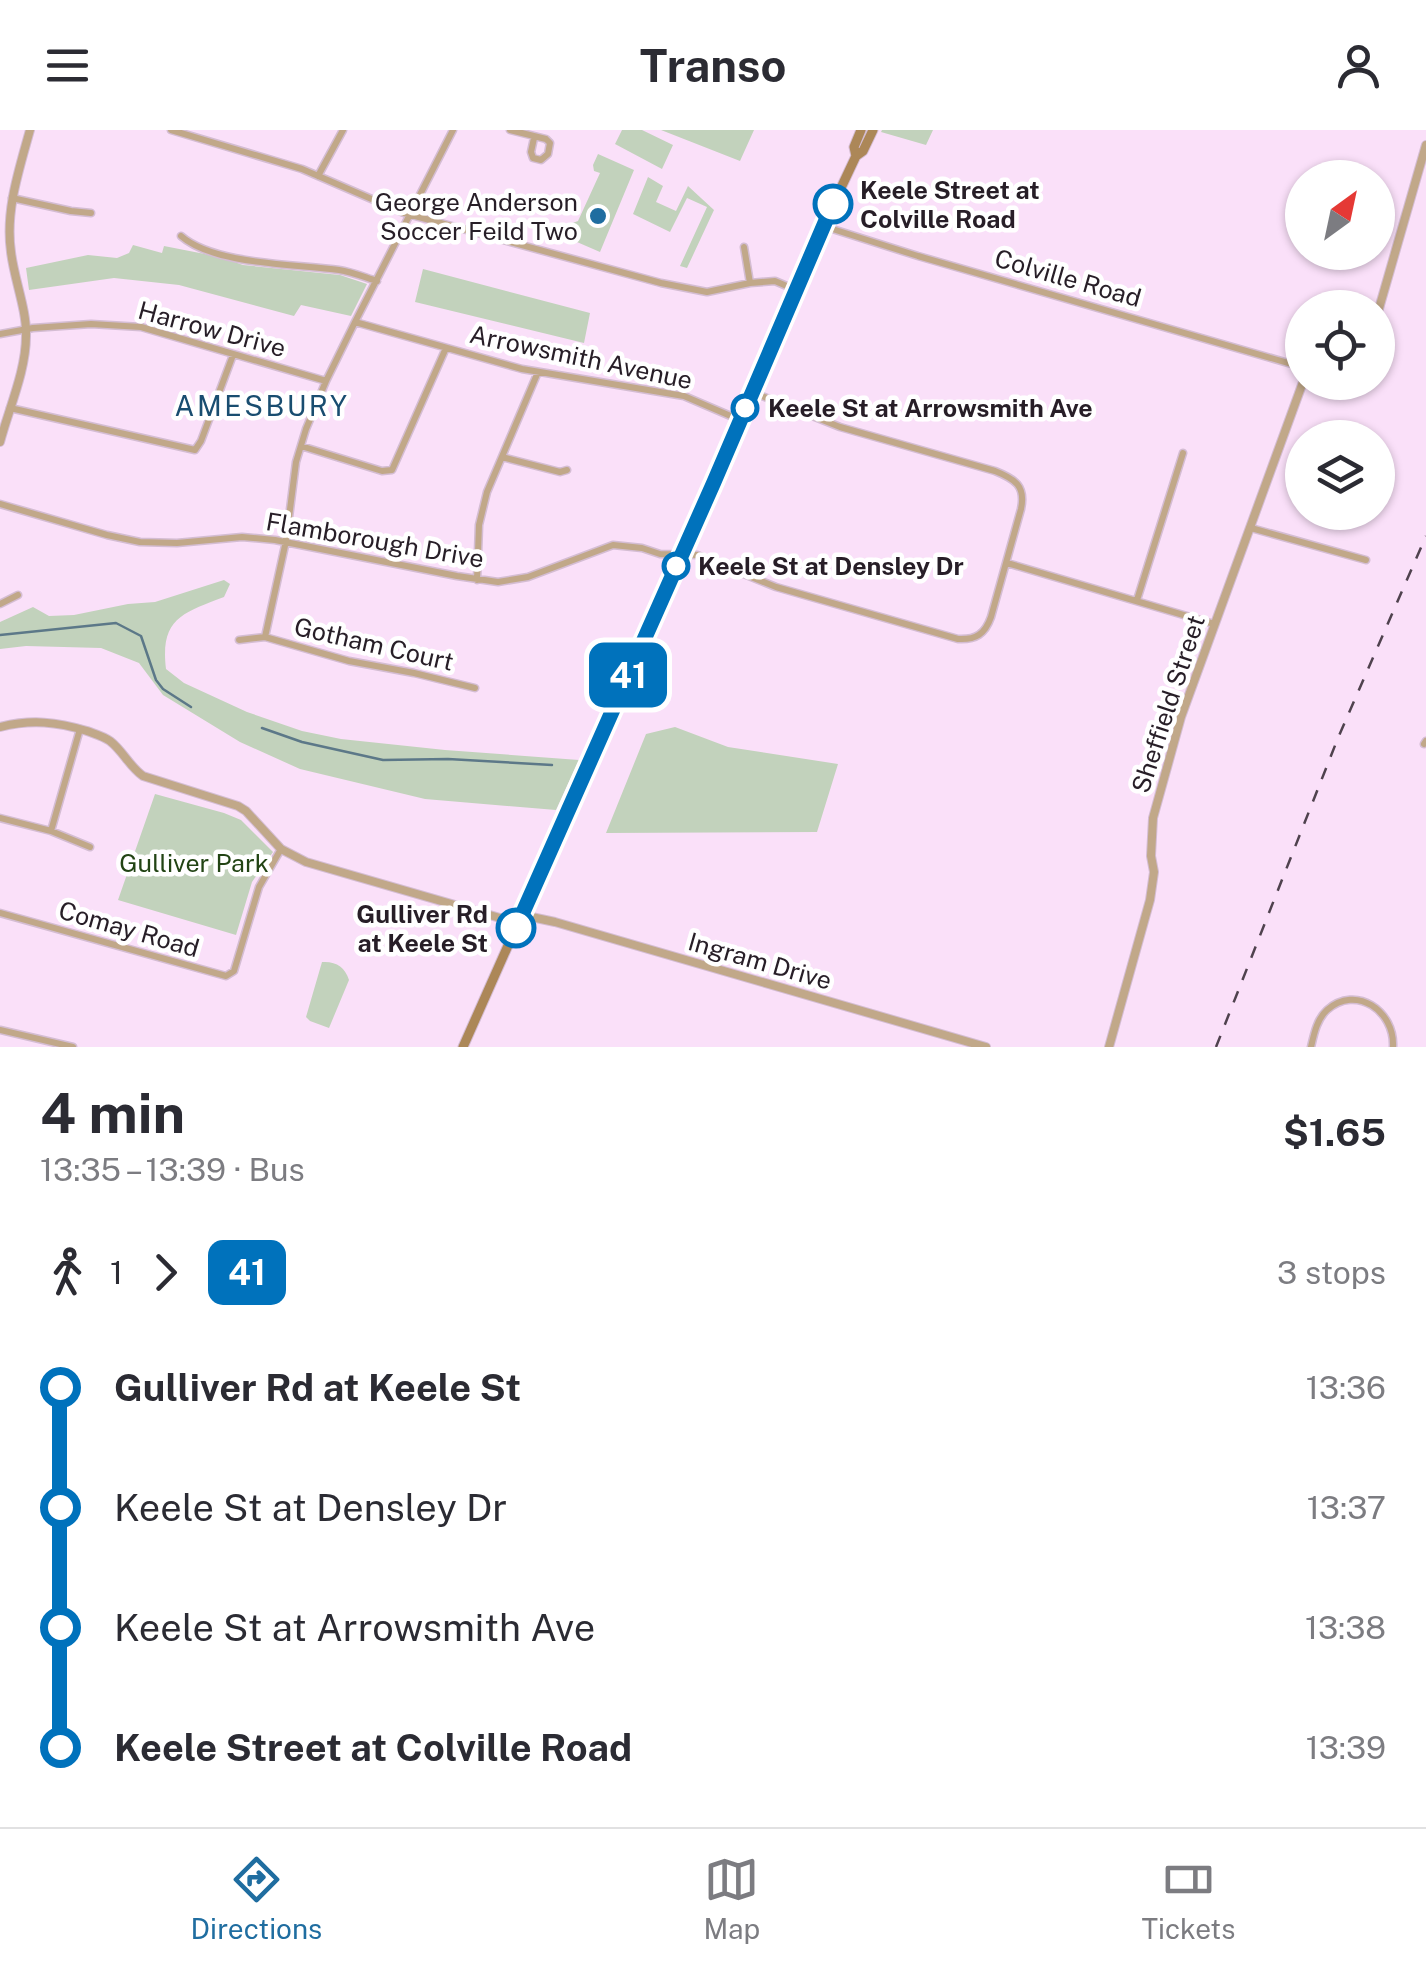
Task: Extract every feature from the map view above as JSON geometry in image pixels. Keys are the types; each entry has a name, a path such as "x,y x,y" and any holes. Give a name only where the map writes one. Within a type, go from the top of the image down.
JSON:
{"main road":[{"path":"856,156 854,146 861,130"},
{"path":"463,1047 822,226 873,130"}],"street":[{"path":"0,442 21,368 26,330 10,248 12,198 30,130"},
{"path":"171,130 285,164 411,214 694,290 707,292 775,281 797,290"},
{"path":"318,176 343,130"},
{"path":"239,640 265,637 286,541 300,446 354,322 453,130"},
{"path":"510,130 534,138"},
{"path":"1384,290 1426,145"},
{"path":"12,198 91,213"},
{"name":"Colville Road","path":"822,226 1285,362"},
{"path":"181,236 192,245 248,261 340,270 377,281"},
{"path":"744,247 750,283"},
{"name":"Arrowsmith Avenue","path":"354,322 496,363 684,396 740,420"},
{"name":"Harrow Drive","path":"0,334 112,324 153,330 326,381"},
{"path":"300,446 382,472 392,470 446,348"},
{"path":"10,408 195,450 232,355"},
{"path":"476,580 478,535 487,492 538,372"},
{"path":"752,392 840,427 1009,477 1020,486 1023,498 1007,564 1214,624"},
{"name":"Sheffield Street","path":"1110,1047 1152,888 1156,802 1182,714 1297,400"},
{"path":"1138,600 1183,453"},
{"path":"502,457 560,472 567,470"},
{"name":"Flamborough Drive","path":"0,504 140,542 242,537 286,541 498,582 528,577 613,545 660,554 697,554 776,587 968,640 984,632 989,624 1007,564"},
{"path":"1251,528 1366,560"},
{"path":"0,604 18,595"},
{"name":"Gotham Court","path":"265,637 330,657 475,688"},
{"path":"0,726 58,722 102,736 143,776 238,806 281,849"},
{"path":"51,831 80,729"},
{"path":"0,818 51,831 90,847"},
{"name":"Ingram Drive","path":"281,849 320,866 507,920 522,915 555,922 986,1047"},
{"name":"Comay Road","path":"0,913 226,976 234,971 261,882 281,849"},
{"path":"1310,1047 1327,1010 1355,1001 1370,1005 1386,1018 1392,1030 1393,1047"},
{"path":"0,1030 74,1047"}],"green space":[{"path":"622,130 642,130 673,145 662,169 615,144"},
{"path":"661,130 754,130 740,161"},
{"path":"882,130 933,130 926,145"},
{"name":"George Anderson Soccer Feild Two","path":"598,154 634,170 600,252 565,234 570,224 578,221 600,173 594,171 593,165"},
{"path":"648,177 663,186 656,202 676,211 688,186 714,210 687,268 680,266 707,207 687,198 670,232 633,214"},
{"path":"133,245 162,253 164,246 243,265 340,275 367,284 351,316 301,305 294,316 179,285 114,278 29,290 26,268 88,255 117,258 129,253"},
{"path":"423,269 590,313 584,343 415,302"},
{"path":"224,580 230,584 224,597 196,608 171,628 165,652 166,669 184,683 247,712 302,731 341,739 579,760 556,810 425,799 300,769 240,742 163,695 139,663 101,648 0,649 0,622 33,607 49,616 74,615 155,602"},
{"path":"675,727 728,747 838,764 817,832 606,833 646,734"},
{"name":"Gulliver Park","path":"155,794 241,820 273,852 252,882 236,935 118,900"},
{"path":"322,962 339,966 349,980 329,1028 306,1017"}],"waterway":[{"path":"0,635 116,623 141,636 156,680 191,707"},
{"path":"262,728 302,742 383,760 552,765"}],"railway":[{"path":"1216,1047 1338,738 1426,536"}],"bus line":[{"name":"41","path":"516,928 833,204"}],"place":[{"name":"Keele Street at Colville Road","path":"833,204"},
{"name":"George Anderson Soccer Feild Two","path":"598,216"},
{"name":"Keele St at Arrowsmith Ave","path":"745,408"},
{"name":"Keele St at Densley Dr","path":"676,566"},
{"name":"Gulliver Rd at Keele St","path":"516,928"}],"district":[{"name":"AMESBURY","path":"262,405"}]}
